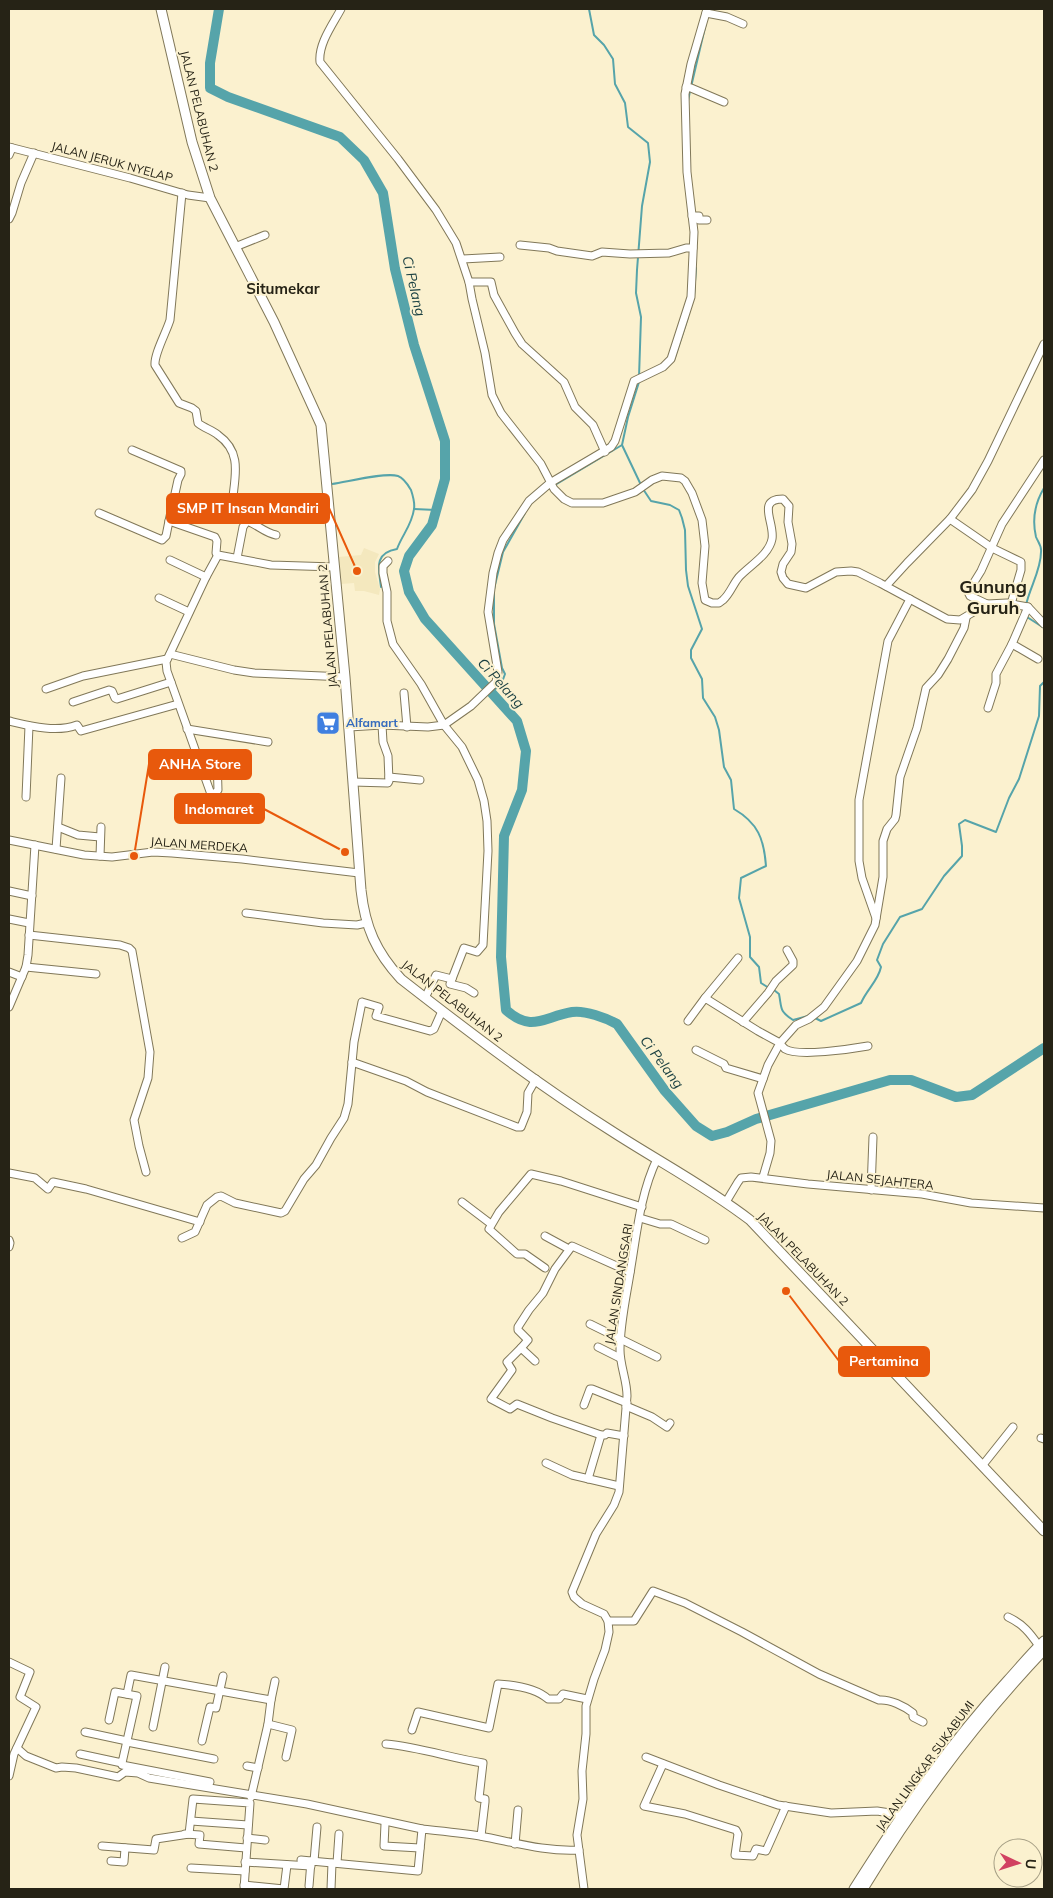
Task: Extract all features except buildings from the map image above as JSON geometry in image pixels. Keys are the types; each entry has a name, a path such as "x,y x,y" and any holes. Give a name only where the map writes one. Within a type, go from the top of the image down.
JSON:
{"main road":[{"name":"JALAN PELABUHAN 2","path":"161,9 192,142 210,198 302,381 321,425 345,676 359,873 366,923 372,938 389,965 401,979 442,1011 609,1129 726,1202 756,1226 1044,1531"},
{"name":"JALAN LINGKAR SUKABUMI","path":"854,1889 939,1770 1043,1646"},
{"name":"JALAN LINGKAR SUKABUMI","path":"863,1889 907,1813"}],"street":[{"path":"341,9 321,50 319,59 373,126 427,198 452,236 463,259 469,282 485,353 492,395 501,413 542,464 552,485 568,501 595,504 610,501 635,492 652,480 662,476 676,477 685,481 692,493 702,520 705,546 702,591 705,600 709,602 719,603 724,600 740,576 770,546 772,532 768,510 770,502 776,499 783,499 789,506 788,522 792,544 791,552 783,564 781,572 788,584 806,588 836,572 844,570 858,572 946,619 960,620 966,618 987,604 1011,604 1028,607 1044,624"},
{"path":"349,727 382,725 428,727 444,725 471,706 496,682 498,672 488,612 498,553 503,540 530,501 612,447 634,381 657,372 663,367 671,359 684,332 694,293 696,265 693,248 697,232 690,176 688,87 707,12 727,17 743,24"},
{"path":"688,87 724,102"},
{"name":"JALAN JERUK NYELAP","path":"10,150 34,153 182,193 210,198"},
{"path":"9,218 34,153"},
{"path":"182,193 170,320 166,335 156,357 155,365 179,403 194,410 197,413 198,423 218,435 233,450 237,470 232,508 245,516 247,521 262,528 267,533 276,535"},
{"path":"694,216 698,216 699,220 707,220"},
{"path":"235,247 265,235"},
{"path":"520,245 592,256 602,252 630,254 669,253 693,248"},
{"path":"463,259 500,257"},
{"path":"469,282 491,282 494,295 522,344 564,382 575,407 593,425 606,452"},
{"path":"886,586 950,519 972,490 988,461 1044,344"},
{"path":"1036,361 1044,364"},
{"path":"99,513 162,540 166,536 181,472 132,450"},
{"path":"987,604 970,596 968,593 982,571 1002,524 1044,460"},
{"path":"950,519 992,548 1022,563 1011,604"},
{"path":"169,521 215,537 217,541 216,553 218,555 189,612 166,666 217,812"},
{"path":"237,558 243,527 247,521"},
{"path":"218,555 271,565 335,567"},
{"path":"170,560 206,577"},
{"path":"388,562 383,566 383,573 387,592 387,621 393,644 421,684 444,725 462,747 478,780 484,801 487,831 483,945 477,952 464,948 450,984 466,988 474,993"},
{"path":"160,598 189,612"},
{"path":"877,919 862,878 859,861 860,800 888,641 910,599"},
{"path":"988,708 996,683 996,674 1012,644 1028,607"},
{"path":"763,1177 772,1141 758,1093 762,1079 780,1043 796,1025 809,1020 824,1007 857,961 877,919 882,877 883,841 887,829 895,819 900,777 917,728 926,688 938,675 948,659 964,628 966,618"},
{"path":"1012,644 1038,659"},
{"path":"46,689 83,676 169,656 254,673 345,676"},
{"path":"73,702 109,690 112,691 117,699 171,682"},
{"path":"404,693 407,727"},
{"path":"9,721 29,726 68,729 77,726 81,731 178,704"},
{"path":"353,782 388,783 388,756 383,742 382,725"},
{"path":"26,797 29,726"},
{"path":"187,729 268,742"},
{"path":"212,796 218,790 217,759"},
{"path":"389,777 420,780"},
{"path":"56,849 61,778"},
{"path":"58,827 78,834 100,837"},
{"path":"100,856 101,827"},
{"name":"JALAN MERDEKA","path":"9,840 68,852 100,856 172,853 359,873"},
{"path":"9,1007 26,967 35,844"},
{"path":"9,891 32,896"},
{"path":"246,913 323,923 357,925 366,923"},
{"path":"9,919 29,923"},
{"path":"29,935 120,945 132,952 150,1052 148,1078 134,1120 146,1172"},
{"path":"743,1022 776,981 793,965 793,960 787,950"},
{"path":"688,1021 738,958"},
{"path":"26,967 96,974"},
{"path":"9,972 22,977"},
{"path":"425,998 436,975 452,979"},
{"path":"705,998 780,1043 786,1049 796,1052 819,1052 868,1046"},
{"path":"182,1238 194,1232 207,1205 217,1197 221,1196 235,1203 281,1213 285,1212 304,1179 316,1166 344,1118 348,1104 354,1042 362,1002 379,1007 376,1016 430,1031 434,1029 442,1011"},
{"path":"696,1050 724,1064 726,1068 762,1079"},
{"path":"352,1062 406,1081 427,1092 517,1128 521,1127 527,1112 528,1093 536,1079"},
{"path":"871,1190 873,1137"},
{"name":"JALAN SINDANGSARI","path":"608,1621 604,1614 582,1604 574,1597 572,1592 599,1528 616,1501 620,1486 626,1405 626,1384 620,1358 621,1339 630,1272 642,1207 650,1173 657,1159"},
{"path":"9,1172 35,1178 48,1189 53,1182 86,1189 200,1222"},
{"path":"545,1268 526,1254 517,1254 489,1229 490,1224 499,1212 533,1173 642,1207"},
{"name":"JALAN SEJAHTERA","path":"726,1202 741,1178 763,1177 808,1184 922,1194 971,1203 1044,1208"},
{"path":"462,1202 490,1224"},
{"path":"640,1218 660,1224 671,1224 705,1240"},
{"path":"545,1236 569,1250"},
{"path":"9,1240 9,1247"},
{"path":"624,1436 607,1433 605,1435 601,1434 552,1418 523,1405 517,1404 510,1409 491,1398 512,1370 507,1362 528,1340 518,1327 529,1310 544,1293 555,1269 569,1250 573,1247 630,1272"},
{"path":"590,1324 658,1357"},
{"path":"598,1347 620,1358"},
{"path":"522,1348 535,1361"},
{"path":"584,1404 592,1388 652,1417 668,1427 670,1423"},
{"path":"982,1466 1012,1427"},
{"path":"588,1480 601,1434"},
{"path":"546,1463 569,1474 588,1480 620,1486"},
{"path":"584,1889 577,1835 583,1799 582,1771 587,1699 608,1638 608,1621 634,1621 651,1592 657,1592 742,1632 819,1674 879,1700 886,1699 905,1708 913,1713 914,1717 923,1722"},
{"path":"1008,1617 1019,1622 1043,1646"},
{"path":"9,1662 30,1672 20,1697 36,1707 17,1748 11,1756 9,1776"},
{"path":"153,1727 165,1667"},
{"path":"128,1694 131,1675 271,1700"},
{"path":"202,1741 210,1707 216,1708 223,1676"},
{"path":"275,1681 268,1724 251,1796 244,1887 284,1889 287,1865"},
{"path":"412,1730 418,1712 489,1728 498,1684 543,1694 548,1699 559,1699 563,1694 587,1699"},
{"path":"108,1720 114,1692 137,1696 122,1763"},
{"path":"268,1724 292,1730 286,1757"},
{"path":"85,1732 214,1759"},
{"path":"386,1744 406,1746 452,1758 483,1763 479,1798 485,1799 485,1802 481,1836"},
{"path":"17,1748 26,1756 59,1769 62,1767 76,1768 118,1777 128,1772 149,1778 283,1802"},
{"path":"80,1754 122,1763 122,1765 210,1782"},
{"path":"646,1757 758,1799 786,1806 830,1813 877,1811 907,1813"},
{"path":"664,1764 644,1806 685,1814 736,1830 738,1834 734,1851 735,1855 754,1856 756,1849 766,1851 786,1806"},
{"path":"247,1766 258,1768"},
{"path":"242,1788 251,1796"},
{"path":"189,1834 193,1799 251,1796 307,1804 422,1829 481,1836 515,1844 560,1851 579,1850"},
{"path":"515,1844 518,1810"},
{"path":"191,1821 248,1825"},
{"path":"385,1824 384,1846 420,1848"},
{"path":"310,1886 317,1827"},
{"path":"246,1862 287,1865 335,1863 418,1871 422,1829"},
{"path":"102,1846 154,1850 156,1839 165,1838 165,1833 200,1835 199,1844 246,1848"},
{"path":"331,1889 339,1834"},
{"path":"247,1838 265,1840"},
{"path":"111,1861 124,1862 125,1848"},
{"path":"301,1860 312,1863"},
{"path":"191,1868 245,1871"}],"shaded area":[{"path":"364,548 379,554 375,562 375,572 380,589 379,595 355,591 354,583 341,584 338,557 361,555"}],"waterway":[{"name":"Ci Pelang","path":"219,9 210,63 210,88 228,97 340,137 364,160 383,193 395,269 414,345 445,441 445,479 432,525 409,556 404,571 409,592 425,619 517,721 526,751 522,790 504,836 501,957 506,1010 523,1021 538,1022 562,1014 583,1012 617,1024 665,1091 696,1126 712,1136 727,1132 756,1119 890,1080 911,1080 956,1097 972,1095 1044,1048"},
{"path":"589,9 594,35 604,45 613,59 615,84 625,103 628,127 648,143 650,162 642,206 636,293 641,317 639,377"},
{"path":"691,87 706,23"},
{"path":"688,101 690,91"},
{"path":"694,295 696,268"},
{"path":"674,360 688,317"},
{"path":"639,382 628,417 622,445 641,485"},
{"path":"555,485 622,445"},
{"path":"332,484 375,476 392,475 402,478 411,490 414,504 413,515 397,549 389,551 381,558 379,563 381,587"},
{"path":"1026,605 1041,559 1041,548 1036,537 1034,518 1036,506 1044,488"},
{"path":"643,489 651,501 670,505 679,510 682,518 685,530 688,586 702,629 691,650 691,658 702,679 703,698 715,717 719,730 724,767 731,780 734,809 754,826 764,848 766,866 741,878 739,898 750,937 750,957 759,967 761,983 769,988"},
{"path":"414,509 436,510"},
{"path":"494,589 503,552 525,513"},
{"path":"491,692 501,685 505,674 502,668 494,624 494,594"},
{"path":"1027,617 1044,628"},
{"path":"815,1018 821,1021 861,1003 880,972 881,967 877,960 883,944 900,917 922,909 944,876 962,856 959,824 965,820 996,832 1009,798 1019,779 1039,716 1040,686 1044,682"},
{"path":"774,990 779,994 785,1014 793,1020 808,1016"}],"place":[{"name":"SMP IT Insan Mandiri","path":"357,571"},
{"name":"Alfamart","path":"328,723"},
{"name":"Indomaret","path":"345,852"},
{"name":"ANHA Store","path":"134,856"},
{"name":"Pertamina","path":"786,1291"}],"district":[{"name":"Situmekar","path":"283,289"},
{"name":"Gunung Guruh","path":"993,597"}]}
